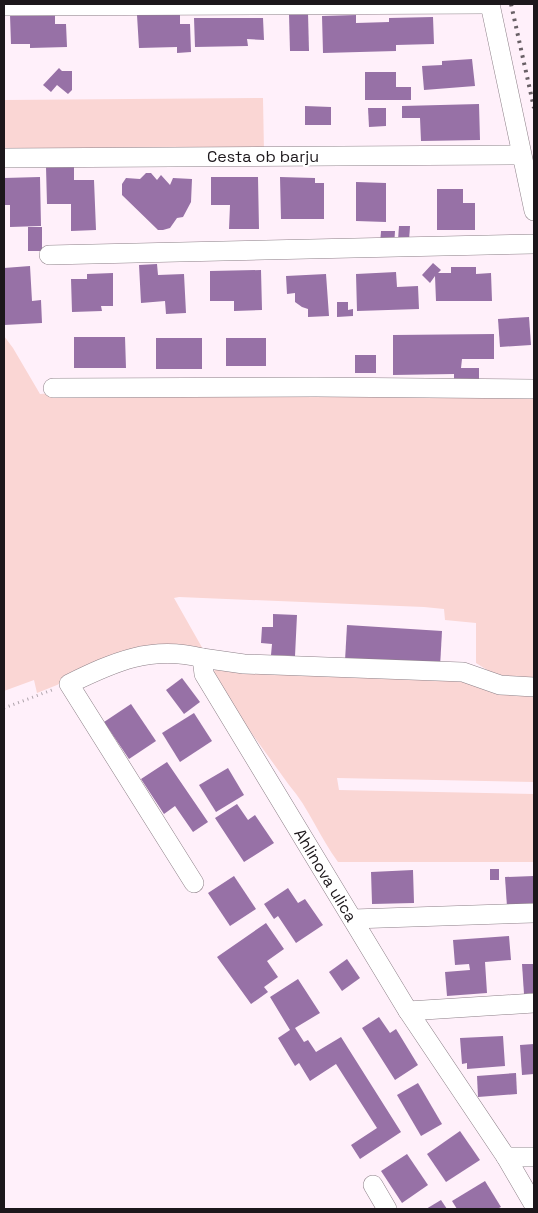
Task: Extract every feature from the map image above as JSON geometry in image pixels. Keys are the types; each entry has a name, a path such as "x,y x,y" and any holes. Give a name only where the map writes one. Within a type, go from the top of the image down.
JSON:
{"street":[{"path":"4,6 490,4 534,211"},
{"name":"Cesta ob barju","path":"4,158 521,155"},
{"path":"49,256 534,244"},
{"path":"53,388 316,387 534,389"},
{"path":"194,883 69,684 109,665 147,654 187,654 244,664 463,672 500,685 534,687"},
{"name":"Ahlinova ulica","path":"202,658 204,674 408,1011 506,1157 534,1205"},
{"path":"353,919 534,913"},
{"path":"408,1011 534,1003"},
{"path":"506,1157 534,1157"},
{"path":"373,1185 386,1209"}],"path":[{"path":"4,708 69,684"}],"shaded area":[{"path":"263,98 264,152 4,153 4,100"},
{"path":"4,336 40,394 68,392 534,394 534,680 500,678 476,663 476,623 445,620 444,609 179,597 174,598 204,651 76,675 37,693 34,680 4,691"},
{"path":"216,668 234,672 480,682 534,694 534,782 337,778 339,790 534,794 534,862 338,862 296,794 221,691 213,673"}],"building":[{"path":"308,13 309,51 290,51 289,14"},
{"path":"180,14 180,24 190,24 191,52 177,53 177,47 139,48 137,15"},
{"path":"10,15 55,15 55,24 66,24 67,47 30,48 30,44 11,44"},
{"path":"356,15 356,23 389,22 389,18 433,17 434,44 396,45 396,51 323,53 322,16"},
{"path":"194,18 263,18 264,40 247,39 248,46 195,47"},
{"path":"472,59 475,86 424,90 422,66 442,65 442,61"},
{"path":"59,68 62,71 72,71 72,90 68,94 57,85 51,92 43,85"},
{"path":"365,72 396,72 396,87 411,87 411,100 365,100"},
{"path":"479,104 480,140 421,141 420,118 402,118 402,106"},
{"path":"305,106 331,107 331,125 305,125"},
{"path":"368,108 386,108 386,126 369,127"},
{"path":"46,167 74,167 74,180 94,180 96,230 71,231 71,204 47,204"},
{"path":"146,173 151,173 157,180 161,175 170,185 173,178 192,179 191,202 183,217 177,218 170,228 158,230 122,195 122,184 126,178 140,179"},
{"path":"40,177 41,226 10,227 10,205 4,205 4,178"},
{"path":"211,177 258,177 259,229 229,229 230,205 211,205"},
{"path":"280,177 315,178 315,183 324,183 324,219 281,219"},
{"path":"356,182 386,183 386,222 356,221"},
{"path":"437,189 463,189 463,203 475,203 475,230 437,230"},
{"path":"399,226 410,226 409,241 398,240"},
{"path":"28,227 42,227 42,251 28,251"},
{"path":"381,231 395,231 394,246 380,245"},
{"path":"433,263 441,270 438,273 451,273 451,267 476,267 476,274 491,273 492,301 436,301 435,276 430,283 422,275"},
{"path":"157,264 158,275 184,274 186,313 166,314 165,301 141,303 139,265"},
{"path":"30,266 32,301 41,300 42,323 4,325 4,268"},
{"path":"261,270 262,310 234,311 234,301 210,301 210,271"},
{"path":"396,272 397,287 418,286 419,309 357,311 356,274"},
{"path":"113,273 113,306 101,306 102,311 72,312 71,279 87,279 87,274"},
{"path":"326,274 329,316 308,317 308,309 295,302 295,293 287,294 286,276"},
{"path":"337,302 348,302 348,310 353,309 353,316 337,317"},
{"path":"529,317 531,345 500,347 498,319"},
{"path":"494,334 494,359 462,359 461,368 479,368 479,383 454,383 454,374 393,375 393,335"},
{"path":"74,337 125,337 126,368 74,368"},
{"path":"156,338 202,338 202,369 156,369"},
{"path":"226,338 266,338 266,366 226,366"},
{"path":"355,355 376,355 376,373 355,373"},
{"path":"273,614 297,615 295,656 271,655 272,644 261,643 262,627 273,627"},
{"path":"347,625 442,631 440,667 345,661"},
{"path":"182,678 200,702 184,714 166,690"},
{"path":"131,704 156,741 129,759 104,722"},
{"path":"194,713 212,741 180,762 162,733"},
{"path":"167,762 208,822 193,832 175,806 164,814 141,779"},
{"path":"228,768 244,795 216,812 199,785"},
{"path":"237,804 248,820 255,815 274,843 244,862 215,818"},
{"path":"490,869 499,869 499,880 490,880"},
{"path":"413,870 414,903 372,904 371,872"},
{"path":"234,876 256,909 230,926 208,893"},
{"path":"534,876 534,906 507,907 505,877"},
{"path":"288,888 298,903 305,899 323,925 296,943 278,916 274,919 264,904"},
{"path":"266,923 284,949 267,961 278,977 264,987 268,992 251,1004 217,957"},
{"path":"509,936 511,960 485,962 487,993 447,996 445,972 470,970 469,964 455,965 453,940"},
{"path":"347,959 360,978 342,991 329,972"},
{"path":"522,964 534,964 534,993 524,994"},
{"path":"298,979 320,1013 295,1028 304,1042 308,1040 316,1052 341,1037 401,1132 360,1159 351,1145 377,1128 336,1064 310,1081 299,1063 295,1066 278,1038 290,1030 270,997"},
{"path":"379,1017 390,1033 396,1029 418,1065 395,1080 362,1028"},
{"path":"503,1036 505,1066 467,1069 467,1063 462,1064 460,1038"},
{"path":"534,1044 534,1074 522,1075 520,1045"},
{"path":"516,1073 517,1094 478,1097 477,1076"},
{"path":"418,1083 442,1124 421,1136 397,1095"},
{"path":"460,1131 480,1160 446,1182 427,1154"},
{"path":"407,1154 428,1185 402,1203 381,1171"},
{"path":"485,1181 501,1207 497,1209 457,1209 452,1201"},
{"path":"441,1200 447,1209 426,1209"}],"railway":[{"path":"511,4 534,108"}]}
